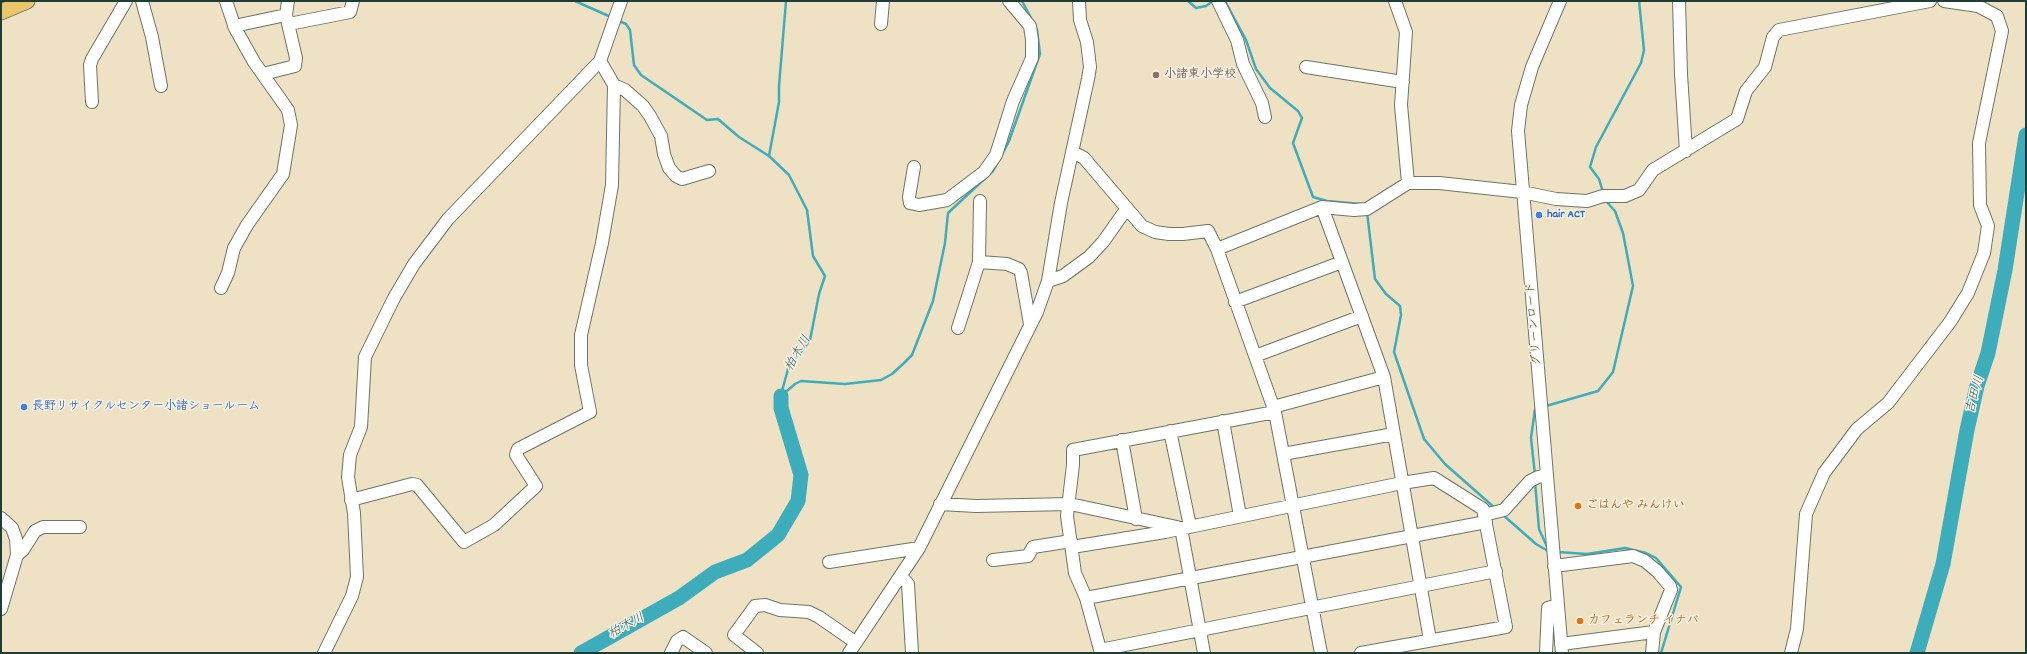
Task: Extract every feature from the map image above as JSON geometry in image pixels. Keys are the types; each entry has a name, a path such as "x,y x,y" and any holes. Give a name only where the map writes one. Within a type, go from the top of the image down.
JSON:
{"main road":[{"path":"1,12 28,1"}],"street":[{"path":"92,102 90,65 92,59 126,1"},
{"path":"142,1 152,37 161,86"},
{"path":"221,288 228,273 234,248 247,225 283,174 291,125 288,110 262,74 234,26 226,1"},
{"path":"262,74 295,66 296,58 288,20 288,1"},
{"path":"234,26 350,12 353,1"},
{"path":"324,653 352,596 357,577 348,477 350,455 361,426 365,357 394,298 414,264 448,219 600,61 621,1"},
{"path":"881,24 883,1"},
{"path":"914,167 909,197 910,203 919,205 947,200 984,172 996,155 1013,101 1032,58 1030,26 1009,1"},
{"path":"849,653 919,548 1037,312 1048,281 1061,203 1090,67 1087,42 1080,20 1078,1"},
{"path":"1218,1 1237,40 1244,64 1262,103 1265,117"},
{"path":"1395,1 1406,32 1401,105 1408,183"},
{"name":"グリーンロード","path":"1560,1 1532,67 1521,104 1518,131 1561,648"},
{"path":"1679,1 1681,74 1686,151"},
{"path":"1216,249 1322,208 1354,210 1368,209 1408,183 1440,183 1522,192 1556,199 1587,201 1603,196 1625,196 1638,190 1654,170 1737,119 1746,91 1765,66 1773,37 1778,30 1927,1"},
{"path":"1791,653 1797,629 1806,514 1824,473 1856,429 1888,403 1950,322 1968,293 1984,253 1988,226 1980,205 1979,143 2002,30 1997,16 1978,6 1944,1"},
{"path":"1978,6 1991,1"},
{"path":"351,500 412,484 417,485 464,542 494,525 536,486 516,455 518,449 590,412 581,365 581,335 602,243 612,185 614,85 600,61"},
{"path":"1306,67 1403,82"},
{"path":"614,85 625,90 643,106 650,116 661,136 664,154 669,168 676,176 682,180 709,171"},
{"path":"1073,152 1084,158 1142,226 1155,232 1183,234 1208,231 1236,302 1274,410 1294,505 1321,653"},
{"path":"958,328 979,262 980,201"},
{"path":"1048,281 1063,276 1089,257 1103,242 1127,208"},
{"path":"1322,208 1384,377 1430,640"},
{"path":"979,262 1007,264 1019,270 1021,273 1030,324"},
{"path":"1236,302 1342,262"},
{"path":"1255,356 1362,316"},
{"path":"1384,377 1274,410 1223,422 1073,450 1070,504 1067,516 1075,573 1086,598 1101,651 1496,571"},
{"path":"1223,422 1240,516"},
{"path":"1170,432 1185,527 1190,578 1204,653"},
{"path":"1283,454 1394,434"},
{"path":"1122,440 1136,519"},
{"path":"1086,598 1412,536 1485,518 1504,510 1530,481 1547,475"},
{"path":"993,560 1028,556 1033,547 1071,544 1185,527 1402,483 1434,478 1483,509 1506,627 1430,640 1381,651 1361,653"},
{"path":"940,504 976,506 1070,504 1136,519 1185,527"},
{"path":"1,518 12,528 16,539 17,555 10,584 1,610"},
{"path":"17,555 23,550 35,530 43,527 80,527"},
{"path":"829,562 919,548"},
{"path":"1554,566 1633,556 1645,561 1670,586 1671,590 1654,632 1652,653"},
{"path":"901,576 908,584 912,653"},
{"path":"757,653 734,635 755,606 765,605 780,610 809,612 819,617 855,642"},
{"path":"1546,653 1548,608 1558,605"},
{"path":"1561,648 1654,632"},
{"path":"671,653 677,640 683,637 706,653"}],"waterway":[{"path":"575,1 611,17"},
{"name":"柏木川","path":"781,395 788,369 810,340 819,294 825,276 813,256 807,210 789,175 769,156 779,102 786,1"},
{"path":"1022,1 1031,18"},
{"path":"1188,1 1196,8 1206,6 1213,1"},
{"path":"1225,1 1246,40 1256,69 1270,88 1298,111 1302,118 1293,143 1313,197 1327,201 1361,204"},
{"path":"1603,192 1599,179 1590,167 1596,147 1641,63 1644,50 1639,1"},
{"path":"617,20 626,24 630,30 634,65 641,75 707,120 718,119 739,137 769,156"},
{"path":"1002,155 1009,141 1040,54 1037,30 1035,26"},
{"name":"吉田川","path":"1917,653 1943,564 1967,430 1977,386 1988,353 2005,270 2026,135"},
{"path":"781,396 801,381 845,384 881,380 892,374 912,355 933,301 945,243 948,213 993,171 998,162"},
{"path":"1546,406 1598,391 1613,372 1633,286 1623,233 1615,211 1604,199"},
{"path":"1367,212 1375,279 1386,294 1400,306 1401,315 1394,352 1424,439 1445,464 1496,509"},
{"name":"柏木川","path":"581,653 679,598 715,572 747,560 778,535 798,501 801,475 781,408 781,396"},
{"path":"1535,475 1531,438 1535,409 1537,408"},
{"path":"1535,482 1539,529 1549,551"},
{"path":"1503,515 1536,544 1548,551"},
{"path":"1558,552 1587,554 1625,548 1646,553 1656,558 1681,587 1661,653"}],"place":[{"name":"小諸東小学校","path":"1156,75"},
{"name":"hair ACT","path":"1539,215"},
{"name":"長野リサイクルセンター小諸ショールーム","path":"24,407"},
{"name":"ごはんや みんけい","path":"1578,506"},
{"name":"カフェランチ イナバ","path":"1580,621"}]}
